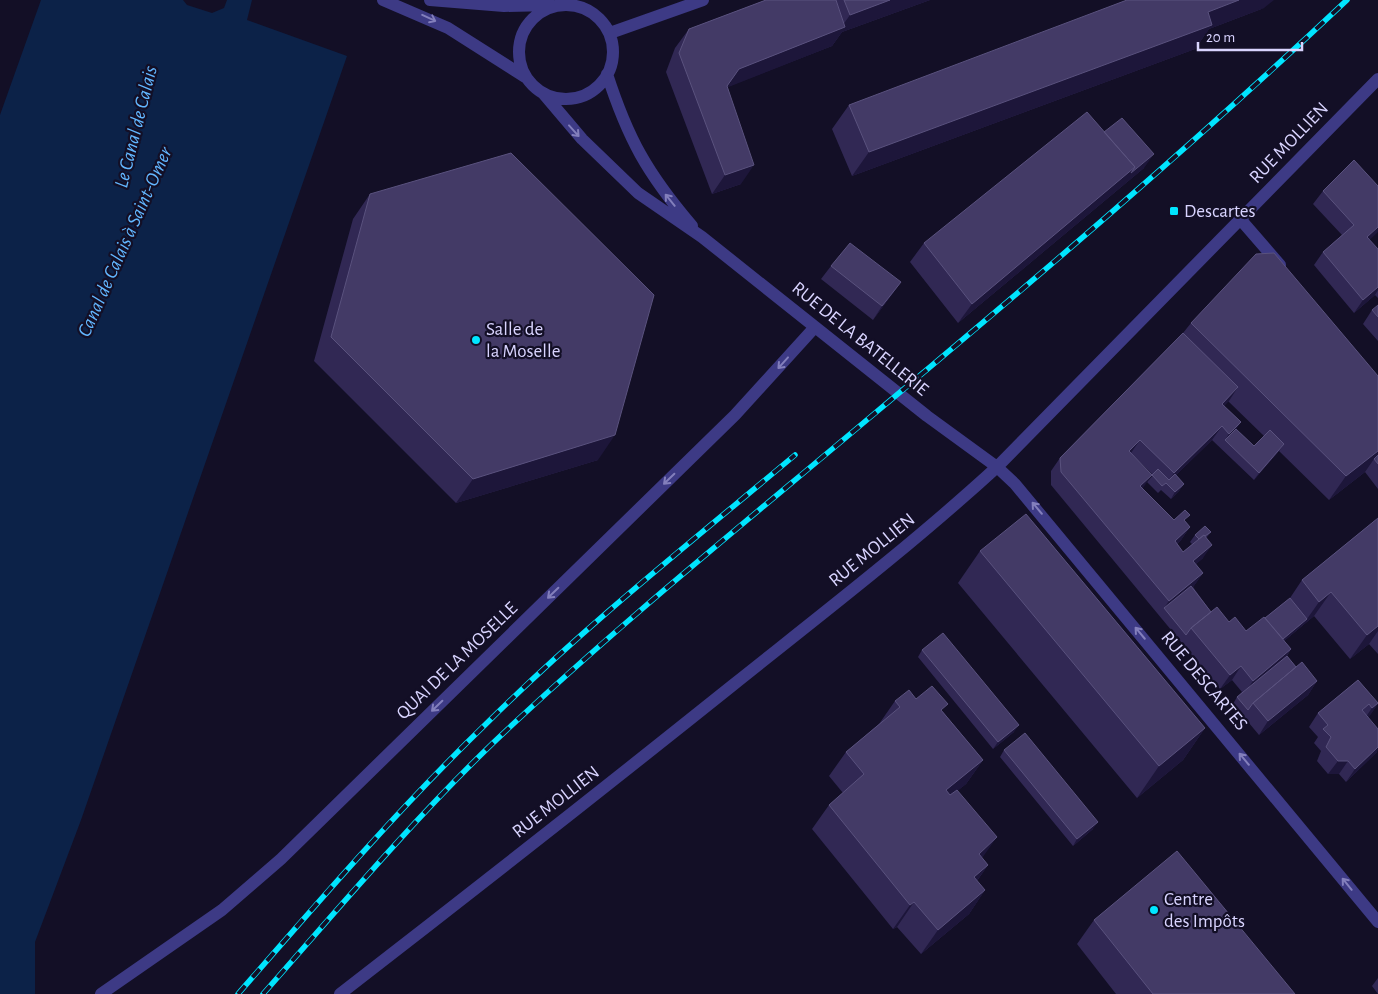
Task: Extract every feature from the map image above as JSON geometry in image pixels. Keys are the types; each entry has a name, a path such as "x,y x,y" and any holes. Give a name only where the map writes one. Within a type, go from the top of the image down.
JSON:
{"street":[{"path":"383,0 448,28 525,77 543,93 559,99 584,96 598,87 607,74 613,58 610,33 601,20 588,10 572,4 504,6 430,0"},
{"path":"610,33 703,0"},
{"path":"525,77 518,53 520,37 534,16 548,7 556,5"},
{"name":"RUE DE LA BATELLERIE","path":"607,74 634,145 669,199 702,237"},
{"name":"RUE MOLLIEN","path":"340,994 875,572 997,467 1378,79"},
{"name":"RUE DE LA BATELLERIE","path":"543,93 582,139 638,193 702,237 927,416 997,467"},
{"path":"1241,220 1290,277"},
{"name":"QUAI DE LA MOSELLE","path":"101,994 222,910 281,859 735,415 815,327"},
{"name":"RUE DESCARTES","path":"997,467 1045,517 1378,922"}],"water":[{"path":"41,0 183,0 187,5 212,13 224,8 227,0 252,0 247,20 347,56 81,820 35,942 35,994 0,994 0,115"}],"building":[{"path":"766,0 836,0 845,27 739,69 727,86 754,165 725,175 679,53 689,29"},
{"path":"844,0 890,0 850,15"},
{"path":"1127,0 1239,0 1208,12 1212,25 869,152 849,105"},
{"path":"1087,112 1135,167 972,304 924,243"},
{"path":"1122,118 1154,154 1131,173 1135,167 1104,132"},
{"name":"Salle de la Moselle","path":"511,153 654,295 615,435 473,479 331,337 370,194"},
{"path":"1354,160 1378,186 1378,227 1367,237 1378,249 1378,287 1363,300 1323,252 1354,225 1323,191"},
{"path":"850,243 901,282 882,306 831,266"},
{"path":"1274,253 1378,376 1378,451 1346,476 1191,323 1256,254"},
{"path":"1378,305 1378,317 1372,310"},
{"path":"1183,333 1238,387 1222,404 1241,422 1229,434 1222,426 1174,473 1140,440 1129,451 1152,475 1140,486 1174,520 1185,510 1190,515 1184,520 1190,527 1175,541 1183,552 1204,535 1212,545 1193,561 1203,573 1169,601 1061,472 1060,458"},
{"path":"1236,429 1254,446 1270,430 1284,444 1259,473 1225,440"},
{"path":"1378,455 1378,464 1374,459"},
{"path":"1158,469 1169,480 1175,474 1184,484 1175,492 1166,483 1162,486 1152,475"},
{"path":"1026,514 1205,728 1159,766 980,551"},
{"path":"1378,518 1378,626 1367,635 1331,592 1319,602 1302,580"},
{"path":"1205,526 1211,532 1199,539 1195,535"},
{"path":"1191,586 1211,612 1191,628 1186,635 1164,608"},
{"path":"1290,598 1307,619 1283,639 1265,618"},
{"path":"1217,607 1229,622 1235,617 1246,631 1264,617 1291,649 1253,681 1241,666 1230,675 1191,628"},
{"path":"943,633 1019,725 998,742 922,650"},
{"path":"1287,656 1296,667 1253,703 1248,710 1237,697"},
{"path":"1302,662 1317,681 1268,721 1253,703"},
{"path":"1358,680 1378,703 1372,708 1369,704 1362,710 1378,729 1378,747 1355,769 1348,761 1338,761 1326,747 1331,737 1323,729 1328,725 1318,713"},
{"path":"932,686 948,704 941,710 983,760 946,790 950,795 957,790 997,837 979,854 988,865 974,877 985,890 938,930 914,902 910,905 829,805 864,774 846,752 900,707 895,701 909,690 916,699"},
{"path":"1025,733 1098,822 1077,839 1004,750"},
{"name":"Centre des Impôts","path":"1177,851 1295,994 1153,994 1094,920"}],"railway":[{"path":"263,994 375,866 433,804 493,743 538,701 678,578 990,317 1111,213 1230,108 1347,0"},
{"path":"238,994 392,821 525,686 678,552 795,455"}],"place":[{"name":"Descartes","path":"1174,211"},
{"name":"Salle de la Moselle","path":"476,340"},
{"name":"Centre des Impôts","path":"1154,910"}],"water label":[{"name":"Le Canal de Calais","path":"136,127"},
{"name":"Canal de Calais à Saint-Omer","path":"125,242"}]}
